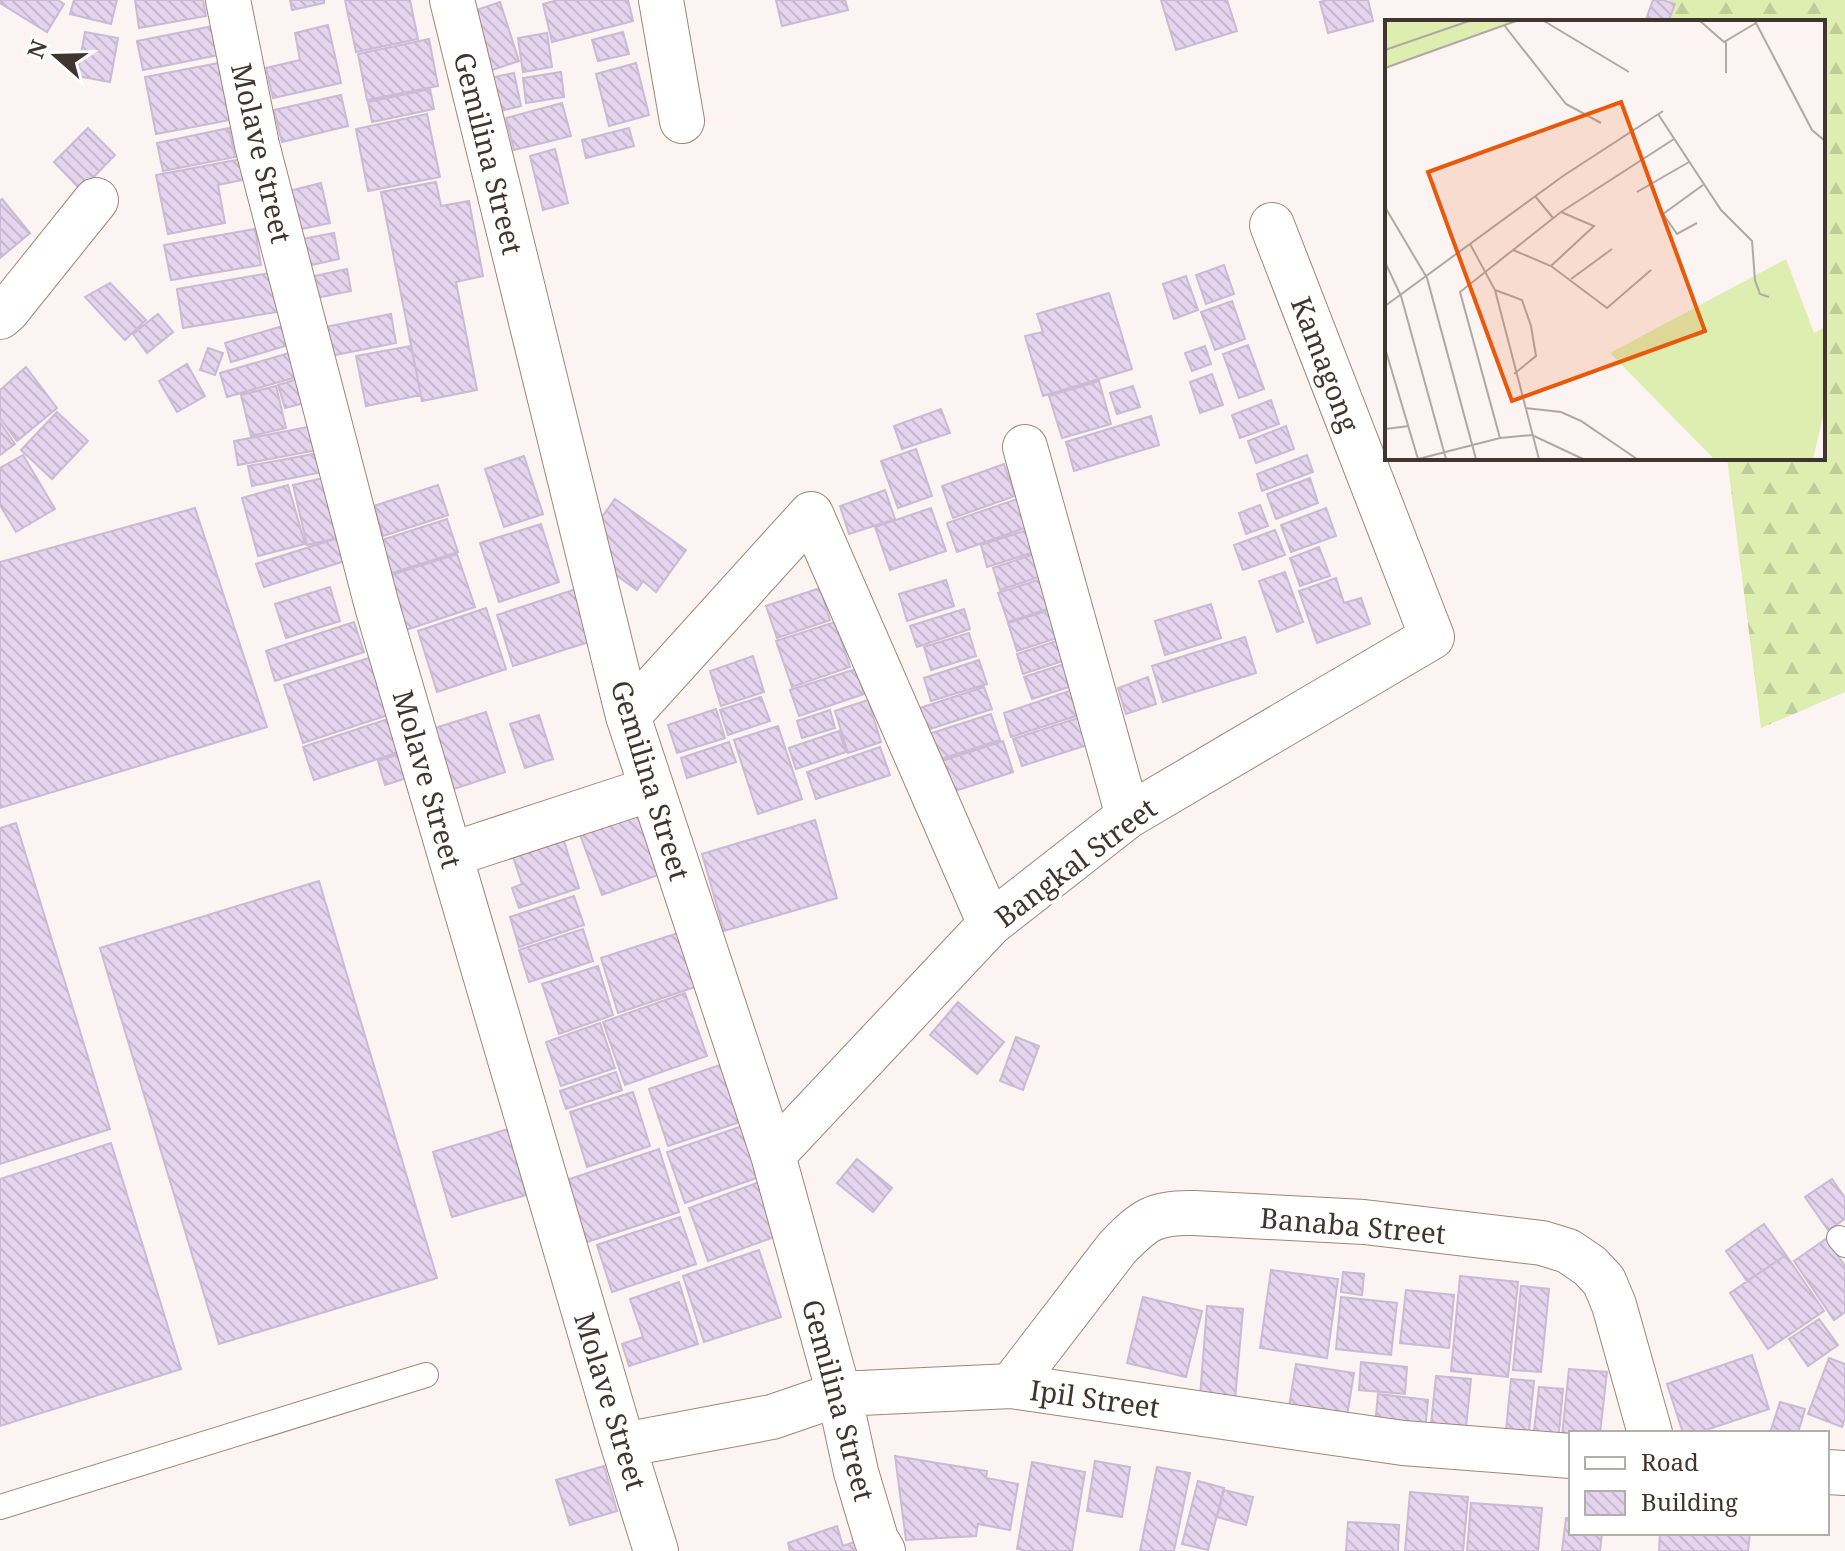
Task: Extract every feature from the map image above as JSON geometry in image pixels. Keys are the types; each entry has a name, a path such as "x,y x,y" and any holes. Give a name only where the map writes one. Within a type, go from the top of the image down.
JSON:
{"street":[{"name":"Molave Street","path":"228,0 257,145 377,606 656,1551"},
{"name":"Gemilina Street","path":"452,0 628,716 773,1155 839,1394 856,1472 876,1539 883,1551"},
{"path":"661,0 682,121"},
{"path":"0,317 96,200"},
{"name":"Kamagong","path":"1272,225 1432,637"},
{"path":"1025,447 1128,816"},
{"path":"628,716 811,514 990,924"},
{"name":"Bangkal Street","path":"773,1155 990,924 1128,816 1432,637"},
{"path":"450,855 651,789"},
{"name":"Banaba Street","path":"1011,1386 1117,1248 1136,1228 1153,1217 1194,1213 1364,1222 1542,1243 1568,1251 1590,1266 1604,1281 1614,1305 1649,1431"},
{"name":"Ipil Street","path":"623,1445 772,1417 839,1394 1011,1386 1403,1443 1569,1456"}],"lane":[{"path":"0,1507 426,1375"}],"green space":[{"path":"1669,0 1845,0 1845,692 1761,728 1727,460 1825,460 1825,20 1671,20"}],"building":[{"path":"1,0 58,0 64,4 47,32 0,3"},
{"path":"74,0 117,0 111,24 70,14"},
{"path":"135,0 203,0 206,16 139,28"},
{"path":"290,0 324,0 324,3 292,10"},
{"path":"345,0 410,0 418,39 356,52"},
{"path":"558,0 628,0 633,21 552,42 543,4"},
{"path":"776,0 845,0 848,10 782,26"},
{"path":"1161,0 1227,0 1237,31 1176,50"},
{"path":"1368,0 1373,21 1328,33 1320,2"},
{"path":"1653,0 1675,4 1669,20 1646,20"},
{"path":"500,2 519,61 480,74 462,15"},
{"path":"328,25 341,83 273,98 266,68 300,60 295,33"},
{"path":"213,26 219,55 143,70 137,41"},
{"path":"85,32 118,38 110,82 77,76"},
{"path":"623,32 629,54 598,61 592,40"},
{"path":"547,33 552,67 523,72 518,38"},
{"path":"429,39 438,86 367,100 358,54"},
{"path":"224,62 235,119 156,134 145,77"},
{"path":"636,63 649,115 609,126 596,74"},
{"path":"561,72 564,97 526,103 523,78"},
{"path":"514,73 521,106 488,114 480,80"},
{"path":"430,89 434,109 372,122 368,102"},
{"path":"341,95 348,126 282,142 274,110"},
{"path":"562,103 571,136 514,150 506,118"},
{"path":"427,114 440,177 368,191 356,129"},
{"path":"88,128 115,155 81,190 54,162"},
{"path":"229,128 235,157 163,171 157,143"},
{"path":"629,128 634,146 586,158 582,140"},
{"path":"555,149 568,203 543,210 530,156"},
{"path":"242,159 247,179 218,185 225,223 168,234 156,175"},
{"path":"436,182 441,206 469,201 483,276 456,282 477,390 422,401 381,192"},
{"path":"321,183 330,223 297,230 289,191"},
{"path":"2,199 30,233 0,258 0,201"},
{"path":"255,229 261,265 171,280 164,245"},
{"path":"334,233 339,259 307,266 302,239"},
{"path":"1224,265 1234,294 1206,304 1196,275"},
{"path":"347,269 351,291 306,300 301,279"},
{"path":"281,271 288,310 183,328 177,289"},
{"path":"1186,276 1198,310 1174,319 1163,284"},
{"path":"110,283 146,320 125,340 85,297"},
{"path":"1109,293 1132,369 1043,396 1025,336 1043,332 1037,314"},
{"path":"1232,301 1245,339 1215,350 1201,312"},
{"path":"158,314 173,332 147,353 133,334"},
{"path":"391,314 396,343 320,358 315,329"},
{"path":"296,322 302,341 231,362 225,343"},
{"path":"1248,345 1264,389 1239,398 1223,354"},
{"path":"411,346 421,395 366,406 356,356"},
{"path":"1205,346 1211,364 1192,371 1185,353"},
{"path":"208,348 223,353 215,375 200,370"},
{"path":"303,349 310,373 227,397 220,373"},
{"path":"187,364 205,396 177,412 159,381"},
{"path":"26,367 57,408 17,441 0,418 0,390"},
{"path":"1212,374 1223,405 1200,413 1190,382"},
{"path":"301,378 308,402 285,408 278,385"},
{"path":"1099,381 1111,424 1062,438 1049,396"},
{"path":"276,386 286,428 251,436 241,395"},
{"path":"1133,386 1140,407 1117,414 1110,393"},
{"path":"1271,400 1279,424 1240,438 1232,415"},
{"path":"941,409 950,433 902,449 894,426"},
{"path":"57,412 88,441 52,479 21,450"},
{"path":"1151,416 1159,445 1074,471 1066,442"},
{"path":"0,422 15,444 0,455"},
{"path":"319,425 323,449 238,465 234,441"},
{"path":"1286,426 1294,449 1256,463 1248,441"},
{"path":"916,449 932,496 898,508 881,461"},
{"path":"324,452 328,471 252,486 248,466"},
{"path":"23,455 55,509 16,532 0,505 0,468"},
{"path":"1307,455 1313,472 1262,491 1257,474"},
{"path":"524,456 543,514 504,527 485,469"},
{"path":"1004,464 1015,496 953,518 942,486"},
{"path":"323,478 337,538 307,545 293,485"},
{"path":"1310,478 1318,503 1276,519 1267,494"},
{"path":"288,485 305,544 258,556 242,498"},
{"path":"438,485 448,515 383,536 374,506"},
{"path":"885,490 895,519 849,534 840,506"},
{"path":"1026,496 1036,524 957,552 947,523"},
{"path":"615,499 686,550 656,592 643,581 637,590 601,564 585,540"},
{"path":"1260,505 1268,526 1246,534 1239,513"},
{"path":"195,508 267,727 0,808 0,562"},
{"path":"931,508 946,551 890,570 875,527"},
{"path":"1326,508 1336,536 1291,552 1281,525"},
{"path":"447,519 458,552 389,574 379,541"},
{"path":"541,524 559,582 499,602 480,543"},
{"path":"1030,529 1037,551 987,567 981,545"},
{"path":"1275,530 1285,555 1243,570 1234,545"},
{"path":"347,535 354,558 264,587 256,564"},
{"path":"1319,547 1330,576 1300,586 1290,558"},
{"path":"1040,552 1048,574 1000,590 993,568"},
{"path":"457,554 475,607 406,630 388,576"},
{"path":"1285,572 1303,622 1277,632 1259,581"},
{"path":"1047,577 1056,606 1008,622 998,593"},
{"path":"1336,578 1344,603 1361,598 1370,624 1317,643 1299,591"},
{"path":"946,580 954,606 907,621 899,594"},
{"path":"330,587 340,621 286,638 275,604"},
{"path":"820,588 830,620 777,638 766,606"},
{"path":"576,589 592,641 513,666 497,615"},
{"path":"1211,604 1221,638 1165,655 1155,621"},
{"path":"1060,607 1069,634 1017,651 1008,623"},
{"path":"486,608 506,669 437,692 418,631"},
{"path":"964,609 970,629 917,647 910,626"},
{"path":"354,622 364,652 275,681 266,651"},
{"path":"835,622 850,667 792,687 776,641"},
{"path":"969,633 976,656 931,670 924,647"},
{"path":"1069,637 1075,657 1023,674 1017,654"},
{"path":"1245,637 1256,673 1163,702 1152,666"},
{"path":"378,655 397,712 303,743 284,685"},
{"path":"753,656 764,692 721,706 710,671"},
{"path":"1080,659 1087,681 1032,699 1024,677"},
{"path":"979,660 987,684 931,701 924,678"},
{"path":"856,669 864,694 799,716 790,690"},
{"path":"1148,677 1156,704 1126,714 1118,688"},
{"path":"984,687 992,709 927,730 920,708"},
{"path":"1075,689 1082,714 1011,737 1004,713"},
{"path":"761,697 770,721 728,735 720,710"},
{"path":"868,700 881,742 848,753 835,711"},
{"path":"716,709 725,738 677,753 668,725"},
{"path":"830,710 835,728 802,738 797,721"},
{"path":"486,712 505,772 454,789 435,728"},
{"path":"991,714 1000,740 938,760 929,734"},
{"path":"400,715 411,748 314,780 303,747"},
{"path":"539,715 553,759 525,768 510,724"},
{"path":"1078,718 1087,745 1022,766 1013,739"},
{"path":"778,726 802,799 758,814 734,740"},
{"path":"839,731 846,752 796,769 789,748"},
{"path":"1003,741 1013,772 949,793 939,762"},
{"path":"729,742 736,762 687,778 681,758"},
{"path":"880,747 890,775 816,799 807,772"},
{"path":"411,750 419,774 385,785 378,761"},
{"path":"639,803 664,873 602,895 577,826"},
{"path":"815,820 837,898 724,931 702,854"},
{"path":"16,823 110,1129 0,1164 0,828"},
{"path":"562,835 579,888 519,908 512,888 522,884 511,851"},
{"path":"319,881 437,1278 219,1344 100,948"},
{"path":"574,896 584,925 519,947 510,917"},
{"path":"583,929 593,961 529,982 519,950"},
{"path":"678,933 695,987 618,1013 601,958"},
{"path":"598,966 613,1015 559,1034 542,984"},
{"path":"685,993 707,1056 625,1085 603,1022"},
{"path":"958,1002 1004,1042 977,1074 930,1035"},
{"path":"600,1023 615,1068 561,1086 546,1042"},
{"path":"1016,1037 1039,1046 1023,1090 1000,1081"},
{"path":"732,1061 752,1118 668,1146 649,1089"},
{"path":"616,1072 622,1090 566,1109 560,1091"},
{"path":"633,1092 650,1146 587,1167 570,1112"},
{"path":"748,1124 765,1175 685,1203 667,1152"},
{"path":"508,1129 526,1195 452,1217 433,1152"},
{"path":"111,1143 181,1369 0,1426 0,1179"},
{"path":"659,1149 679,1212 587,1242 567,1180"},
{"path":"857,1159 892,1188 873,1212 837,1183"},
{"path":"770,1178 788,1232 708,1261 689,1208"},
{"path":"1832,1179 1845,1198 1845,1219 1828,1230 1805,1197"},
{"path":"680,1217 696,1264 612,1292 597,1245"},
{"path":"1764,1224 1786,1255 1747,1281 1726,1251"},
{"path":"1826,1239 1845,1266 1845,1312 1834,1320 1794,1261"},
{"path":"759,1250 781,1317 704,1342 683,1276"},
{"path":"1786,1255 1824,1311 1768,1349 1730,1293"},
{"path":"1271,1270 1338,1279 1327,1358 1260,1348"},
{"path":"1343,1272 1364,1274 1362,1295 1341,1292"},
{"path":"1460,1276 1518,1282 1508,1377 1451,1371"},
{"path":"679,1282 698,1344 629,1366 622,1344 643,1337 630,1299"},
{"path":"1521,1286 1549,1289 1541,1372 1513,1370"},
{"path":"1406,1290 1454,1295 1449,1348 1400,1343"},
{"path":"1143,1297 1202,1311 1186,1377 1127,1363"},
{"path":"1341,1297 1397,1303 1391,1355 1336,1349"},
{"path":"1207,1306 1243,1309 1235,1400 1200,1397"},
{"path":"1819,1319 1838,1345 1808,1366 1789,1339"},
{"path":"1752,1355 1769,1409 1703,1431 1682,1431 1667,1384"},
{"path":"1829,1358 1845,1364 1845,1419 1842,1427 1808,1414"},
{"path":"1361,1362 1407,1367 1405,1394 1359,1390"},
{"path":"1296,1364 1354,1373 1346,1422 1288,1413"},
{"path":"1569,1369 1607,1372 1600,1431 1569,1431 1569,1437 1562,1436"},
{"path":"1436,1376 1471,1379 1466,1427 1431,1424"},
{"path":"1511,1379 1534,1381 1528,1442 1505,1440"},
{"path":"1539,1387 1563,1389 1558,1442 1533,1439"},
{"path":"1378,1394 1428,1400 1424,1441 1374,1436"},
{"path":"1780,1402 1805,1409 1799,1431 1771,1431"},
{"path":"895,1456 987,1471 986,1478 1018,1484 1010,1530 978,1524 976,1536 906,1540"},
{"path":"1095,1461 1130,1467 1122,1517 1087,1511"},
{"path":"1032,1462 1085,1472 1072,1551 1017,1549"},
{"path":"604,1466 617,1511 570,1525 556,1480"},
{"path":"1157,1467 1190,1473 1174,1551 1140,1551"},
{"path":"1198,1481 1224,1488 1208,1550 1182,1544"},
{"path":"1224,1490 1253,1497 1246,1525 1217,1517"},
{"path":"1410,1492 1468,1497 1463,1551 1405,1551"},
{"path":"1471,1503 1542,1508 1538,1551 1467,1551"},
{"path":"1566,1518 1569,1518 1569,1535 1602,1535 1600,1551 1562,1551"},
{"path":"1348,1522 1399,1525 1398,1551 1346,1551"},
{"path":"837,1526 843,1546 866,1538 870,1551 790,1551 788,1543"},
{"path":"1660,1535 1750,1535 1748,1551 1659,1551"}]}
